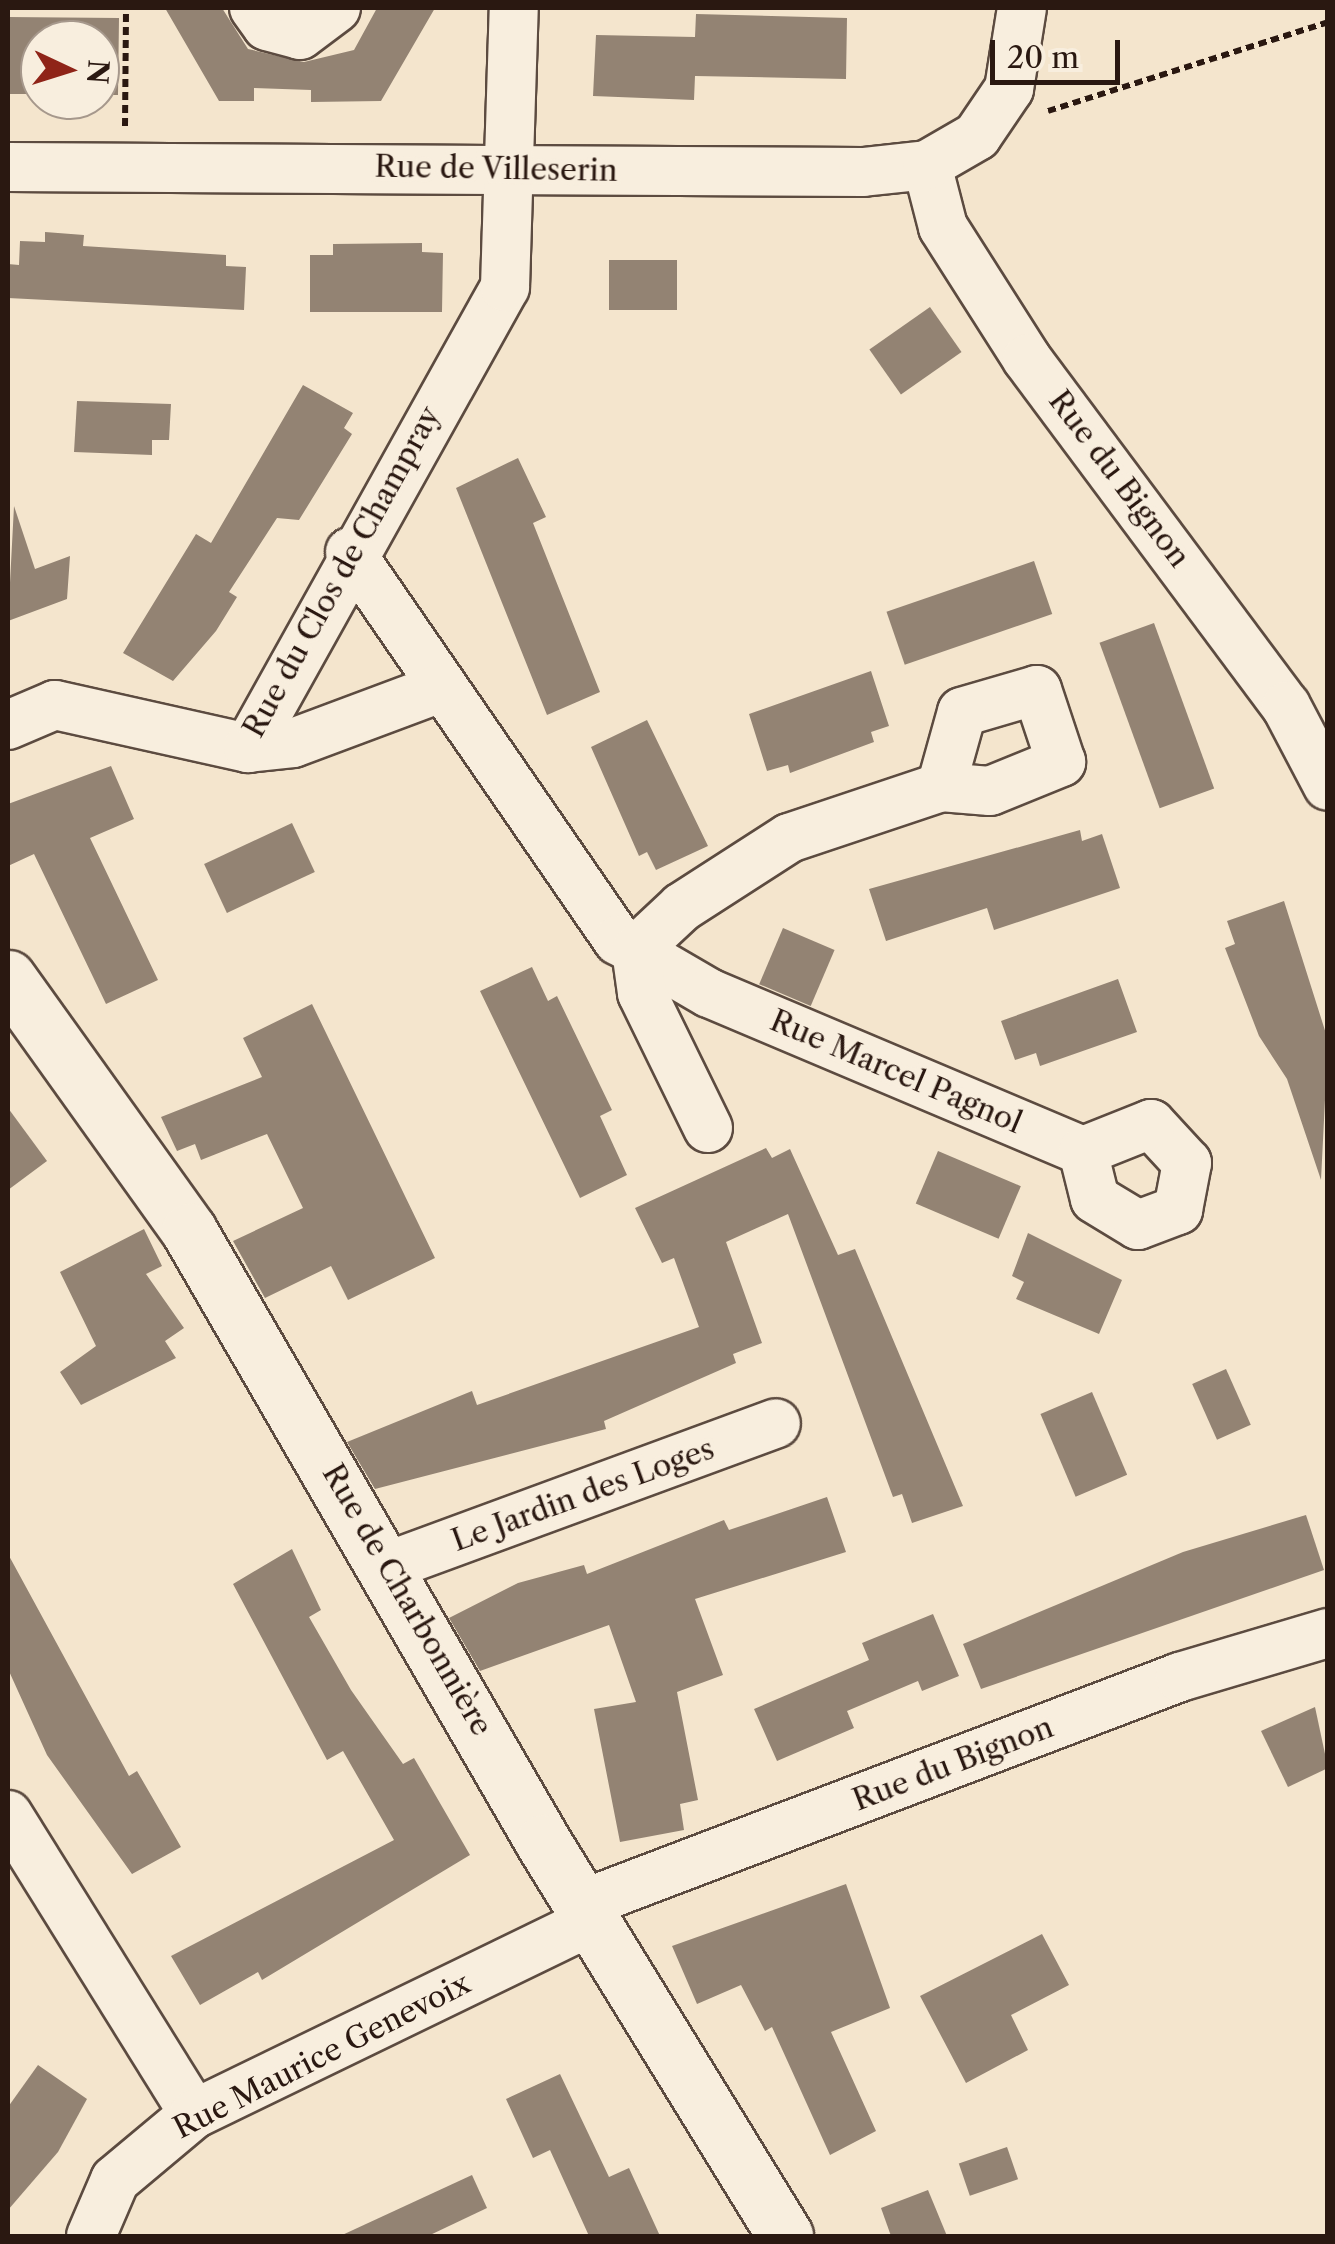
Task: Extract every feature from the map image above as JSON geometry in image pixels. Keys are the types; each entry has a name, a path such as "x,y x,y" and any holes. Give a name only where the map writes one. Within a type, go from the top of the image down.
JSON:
{"street":[{"path":"254,8 268,26 300,35 336,8"},
{"name":"Rue du Clos de Champray","path":"8,724 55,705 248,748 350,552 505,287 514,8"},
{"path":"977,136 1009,89 1022,8"},
{"name":"Rue de Villeserin","path":"8,167 509,169 927,164 977,136"},
{"name":"Rue du Bignon","path":"927,164 942,227 996,310 1286,706 1328,786"},
{"name":"Rue Marcel Pagnol","path":"350,552 618,940 709,993 1083,1151"},
{"path":"248,748 292,743 443,686"},
{"path":"708,1128 642,993 636,950 682,907 789,838 940,787"},
{"name":"Rue de Charbonnière","path":"8,978 117,1120 390,1565 588,1912 785,2236"},
{"name":"Le Jardin des Loges","path":"390,1565 776,1423"},
{"name":"Rue du Bignon","path":"588,1912 650,1871 922,1780 1180,1677 1328,1634"},
{"path":"8,1815 194,2114"},
{"name":"Rue Maurice Genevoix","path":"90,2236 115,2180 194,2114 588,1912"}],"path":[{"path":"125,165 126,8"},
{"path":"977,136 1328,22"}],"building":[{"path":"165,8 222,8 248,49 304,62 354,50 377,8 435,8 381,101 311,102 311,90 254,88 254,101 219,101"},
{"path":"696,14 847,18 846,79 695,76 694,100 593,96 596,35 695,37"},
{"path":"8,17 119,18 20,20 20,94 8,94"},
{"path":"45,232 84,235 83,246 226,255 226,266 246,267 244,310 8,298 8,264 19,265 20,241 45,242"},
{"path":"422,243 422,252 443,253 442,312 310,312 310,255 333,255 333,244"},
{"path":"609,260 677,260 677,310 609,310"},
{"path":"930,307 962,352 901,394 869,349"},
{"path":"303,385 353,413 344,428 352,434 299,520 277,518 229,592 237,597 216,631 173,681 123,653 196,534 211,543"},
{"path":"77,401 171,404 169,440 152,440 152,455 74,452"},
{"path":"518,458 546,517 533,523 600,692 547,715 456,488"},
{"path":"14,506 35,569 70,556 67,599 8,621"},
{"path":"1034,561 1052,614 905,665 886,612"},
{"path":"1154,623 1214,788 1160,808 1099,643"},
{"path":"871,671 889,726 871,732 874,742 790,773 788,765 767,771 749,714"},
{"path":"647,720 708,846 656,870 647,852 639,856 591,747"},
{"path":"111,766 134,819 90,838 158,980 106,1004 34,854 8,866 8,804"},
{"path":"292,823 315,872 227,913 204,864"},
{"path":"1080,830 1082,841 1102,834 1120,888 994,930 987,908 886,941 869,889"},
{"path":"1284,901 1328,1040 1321,1180 1287,1079 1259,1036 1225,948 1235,944 1227,921"},
{"path":"783,928 835,950 811,1006 759,984"},
{"path":"532,967 548,1001 557,996 612,1110 600,1116 627,1175 580,1198 480,991"},
{"path":"1118,979 1137,1032 1040,1066 1036,1053 1015,1060 1001,1021"},
{"path":"312,1004 435,1258 348,1300 331,1266 265,1298 233,1241 303,1208 267,1134 201,1160 195,1144 177,1151 161,1117 262,1077 243,1038"},
{"path":"8,1108 47,1161 8,1190"},
{"path":"766,1148 772,1158 790,1149 838,1255 855,1249 963,1506 912,1523 902,1494 893,1497 788,1214 726,1242 762,1343 733,1354 736,1363 604,1421 606,1429 375,1489 347,1442 472,1391 477,1405 699,1327 674,1258 662,1263 635,1208"},
{"path":"938,1151 1021,1186 999,1239 916,1203"},
{"path":"144,1229 162,1266 146,1274 184,1328 165,1341 176,1358 81,1405 60,1372 96,1346 60,1272"},
{"path":"1028,1233 1122,1280 1099,1334 1016,1299 1024,1282 1012,1276"},
{"path":"1226,1369 1251,1425 1217,1440 1192,1384"},
{"path":"1092,1392 1127,1475 1076,1497 1040,1414"},
{"path":"827,1497 846,1552 695,1599 723,1675 677,1692 698,1800 680,1804 684,1830 620,1842 594,1709 636,1702 609,1625 480,1671 449,1618 518,1583 584,1565 587,1574 724,1520 729,1530"},
{"path":"1306,1515 1324,1570 981,1689 963,1644 1183,1552"},
{"path":"292,1549 321,1610 309,1617 351,1690 403,1764 414,1758 470,1855 262,1980 258,1972 200,2005 171,1956 394,1840 343,1751 327,1760 233,1584"},
{"path":"8,1554 129,1776 137,1771 181,1847 132,1874 47,1755 8,1669"},
{"path":"933,1614 959,1676 922,1691 918,1681 847,1711 854,1728 777,1761 754,1709 869,1660 862,1643"},
{"path":"1315,1707 1328,1768 1288,1787 1261,1731"},
{"path":"846,1884 890,2008 831,2032 876,2131 830,2155 772,2027 765,2031 741,1985 697,2004 672,1946"},
{"path":"1042,1934 1069,1985 1011,2015 1028,2050 966,2083 920,1996"},
{"path":"38,2065 87,2099 58,2152 8,2210 8,2107"},
{"path":"560,2074 609,2177 629,2168 660,2236 589,2236 550,2150 533,2158 506,2099"},
{"path":"1007,2147 1018,2179 970,2196 959,2164"},
{"path":"472,2175 487,2208 428,2236 340,2236"},
{"path":"928,2190 947,2236 891,2236 881,2208"}]}
